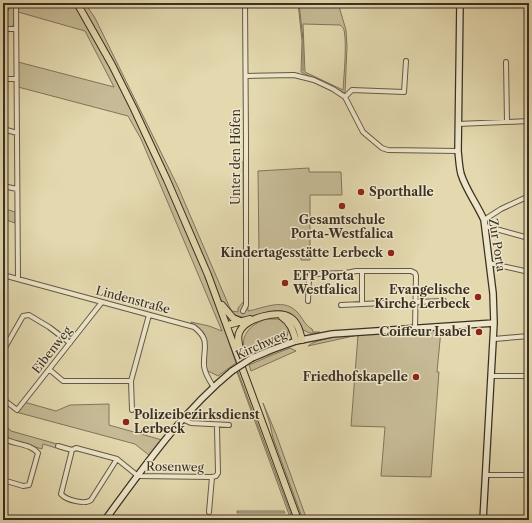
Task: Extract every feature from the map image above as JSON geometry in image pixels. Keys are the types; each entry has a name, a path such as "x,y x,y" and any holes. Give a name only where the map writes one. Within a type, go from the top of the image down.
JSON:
{"main road":[{"path":"77,3 112,66 151,143 220,303 298,520"},
{"name":"Zur Porta","path":"460,3 458,124 459,166 462,176 478,207 484,223 490,263 494,323 483,520"},
{"path":"220,303 234,318 243,322"},
{"path":"229,328 260,317 275,314 286,315 292,318 297,324 302,340"},
{"path":"275,314 288,321 292,326 296,341"},
{"path":"243,322 238,334 243,367"},
{"name":"Kirchweg","path":"105,520 164,441 201,398 232,371 252,358 296,341 332,334 494,323"}],"street":[{"path":"3,14 9,3"},
{"path":"16,3 18,279"},
{"name":"Unter den Höfen","path":"244,311 246,305 245,3"},
{"path":"460,3 481,4"},
{"path":"3,27 8,29 16,29"},
{"path":"345,97 352,90 404,92 406,61"},
{"path":"506,62 507,122"},
{"path":"246,76 294,75 305,77 333,89 345,97 363,132 382,148 388,150 458,151"},
{"path":"3,79 16,79"},
{"path":"458,124 529,121"},
{"path":"3,129 17,133"},
{"path":"3,186 17,189"},
{"path":"484,223 501,209 529,196"},
{"path":"484,223 524,237 529,237"},
{"path":"490,263 529,272"},
{"path":"308,301 309,278 313,274 362,271 411,271 415,273 415,329"},
{"path":"362,271 362,304"},
{"name":"Lindenstraße","path":"3,275 194,327 202,334 206,344 204,368 213,386"},
{"path":"416,302 444,301"},
{"name":"Eibenweg","path":"3,399 18,410 102,302"},
{"path":"341,304 384,303"},
{"path":"3,351 25,315 28,315 50,327 70,343"},
{"path":"132,410 131,381 149,315"},
{"path":"494,339 529,336"},
{"path":"50,370 62,381 131,381"},
{"path":"492,376 529,376"},
{"path":"182,419 191,423 229,425"},
{"name":"Rosenweg","path":"138,476 216,476 218,473 217,428"},
{"path":"3,438 7,441 34,448 38,453 29,485 23,486 3,480"},
{"path":"58,446 72,450 76,448 117,459 138,476"},
{"path":"72,450 61,494 65,498 87,503 91,500 117,459"},
{"path":"486,475 529,475"},
{"name":"Rosenweg","path":"209,512 212,477"},
{"path":"3,516 15,520"}],"shaded area":[{"path":"11,3 85,3 95,18 178,187 229,306 232,311 238,312 238,308 244,301 243,161 247,161 248,311 274,305 287,306 293,308 298,313 313,332 320,332 319,333 310,333 303,330 291,314 282,311 268,312 249,317 237,316 231,312 219,313 236,363 218,376 203,367 205,351 204,342 201,335 194,328 191,322 222,331 141,139 128,116 18,87 18,62 114,87 85,31 18,12 15,8 14,24 10,28 4,26 4,14"},
{"path":"298,3 338,3 346,30 347,46 345,93 301,72 302,41","holes":["303,24 340,25 344,30 345,43 343,90 305,72"]},
{"path":"309,168 309,172 341,172 342,195 310,195 310,260 301,260 301,252 259,253 258,171"},
{"path":"3,208 15,212 15,223 3,219"},
{"path":"267,319 281,319 289,327 287,337 247,355 244,348 244,337 255,324"},
{"path":"441,330 431,477 381,476 385,427 351,426 358,335 308,346 317,341 350,335"},
{"path":"290,348 296,351 251,371 249,365"},
{"path":"238,372 293,520 291,520"},
{"path":"24,402 56,411 70,405 109,404 109,425 162,440 150,456 135,444 16,412"},
{"path":"263,403 276,434 307,520 303,520 273,438"},
{"path":"6,426 11,431 57,444 56,448 43,444 42,449 9,440 3,435 3,430"},
{"path":"237,511 284,511 285,513 237,513"}],"waterway":[{"path":"299,3 303,40 303,71"}],"place":[{"name":"Sporthalle","path":"361,192"},
{"name":"Gesamtschule Porta-Westfalica","path":"342,206"},
{"name":"Kindertagesstätte Lerbeck","path":"391,253"},
{"name":"EFP Porta Westfalica","path":"285,283"},
{"name":"Evangelische Kirche Lerbeck","path":"478,297"},
{"name":"Coiffeur Isabel","path":"479,332"},
{"name":"Friedhofskapelle","path":"416,377"},
{"name":"Polizeibezirksdienst Lerbeck","path":"126,422"}]}
